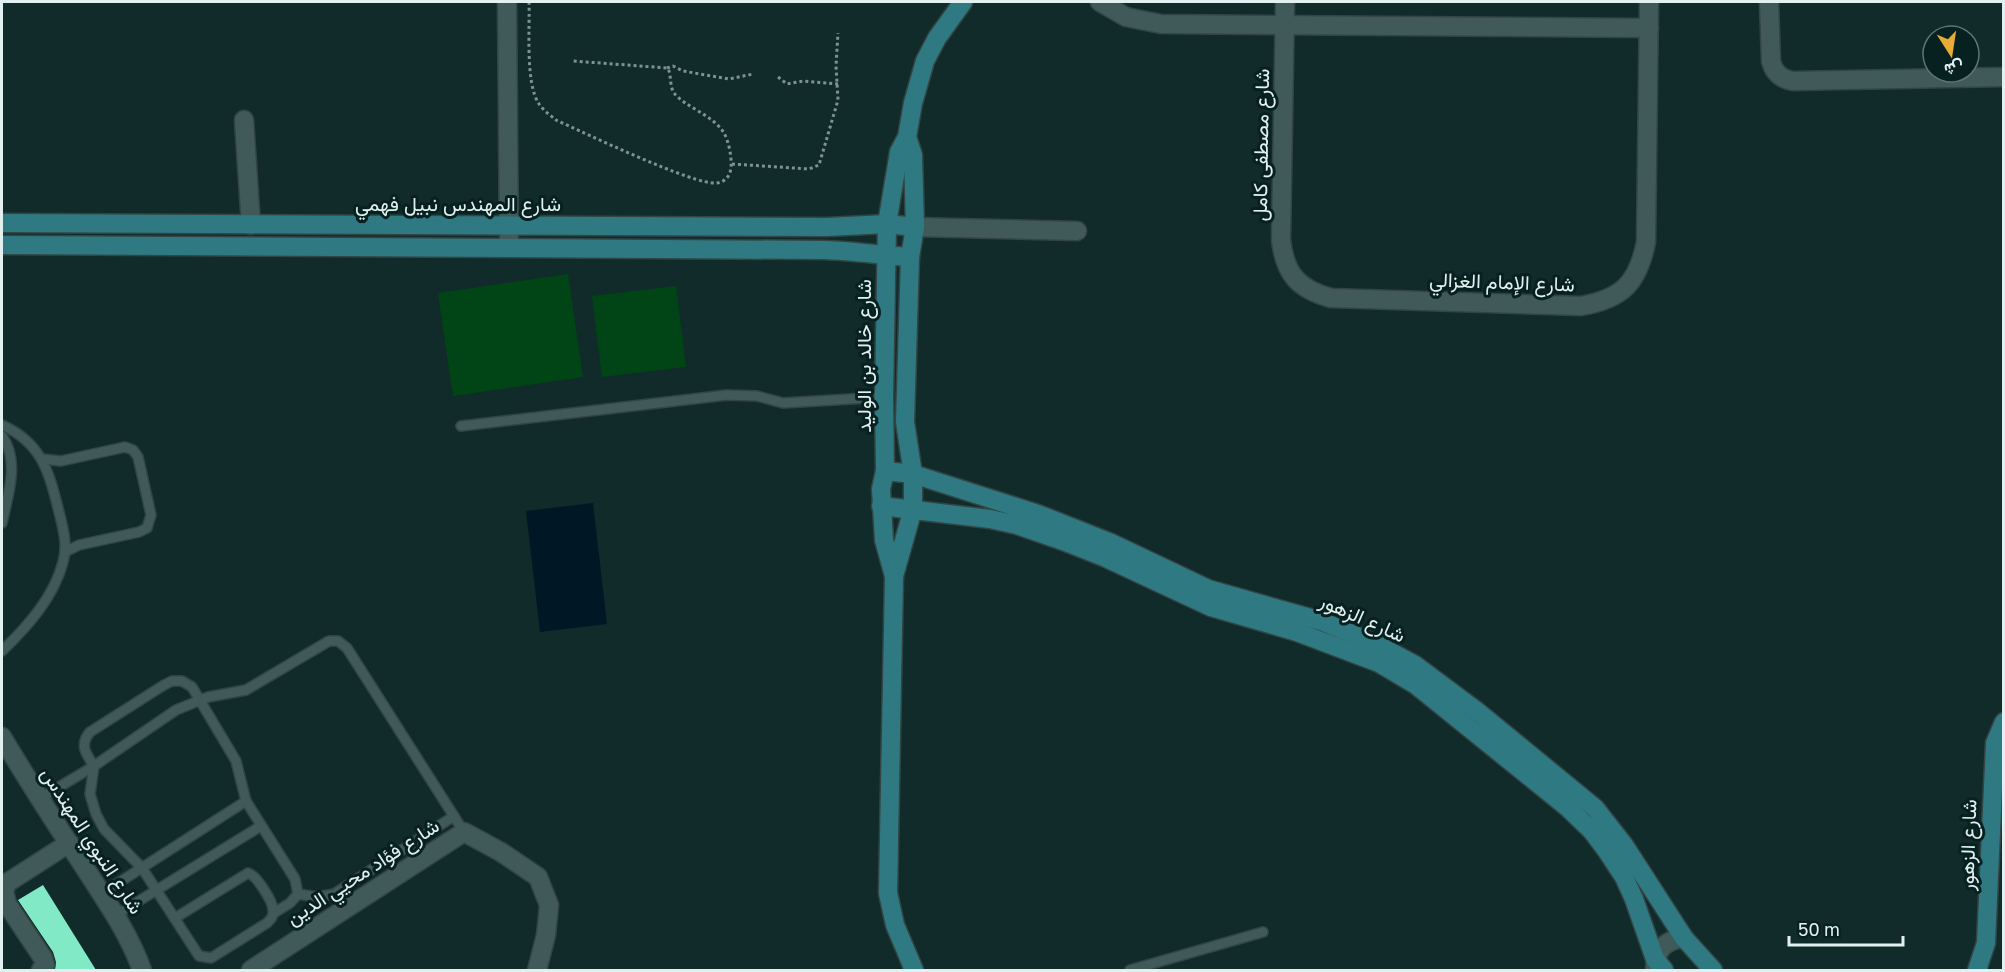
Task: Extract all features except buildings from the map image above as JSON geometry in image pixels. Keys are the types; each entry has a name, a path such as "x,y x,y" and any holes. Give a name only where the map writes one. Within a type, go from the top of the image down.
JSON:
{"street":[{"path":"507,2 509,248"},
{"name":"شارع خالد بن الوليد","path":"894,576 884,540 881,506 881,489 885,471 887,224 899,152 907,137 913,103 925,62 937,38 963,2"},
{"path":"1100,2 1126,17 1161,24 1649,28"},
{"name":"شارع مصطفى كامل","path":"1285,2 1281,240 1283,257 1290,272 1300,285"},
{"name":"شارع الإمام الغزالي","path":"1300,285 1331,298 1581,306 1601,303 1618,293 1633,279 1642,262 1646,242 1649,2"},
{"path":"1769,2 1771,61 1773,69 1785,80 2004,77"},
{"path":"243,120 251,225"},
{"name":"شارع خالد بن الوليد","path":"907,137 913,155 915,226 910,257 905,422 913,474 913,508 894,576 888,892 895,925 914,970"},
{"name":"شارع المهندس نبيل فهمي","path":"2,223 836,227 887,224 915,226"},
{"path":"915,226 1077,231"},
{"path":"2,246 824,250 910,257"},
{"name":"شارع الزهور","path":"885,471 913,474 1067,525 1109,542 1208,589 1321,621 1376,644 1414,665 1478,712 1595,808 1624,845 1684,938 1713,970"},
{"name":"شارع الزهور","path":"881,506 913,508 1005,522 1063,541 1211,607 1297,632 1379,663 1416,685 1567,807 1592,831 1608,851 1634,899 1658,967"},
{"name":"شارع الزهور","path":"1977,970 1986,943 1995,743 2004,722"},
{"name":"شارع النبوي المهندس","path":"2,737 39,799 116,915 129,938 142,970"},
{"name":"شارع فؤاد محيي الدين","path":"251,970 459,824 538,877 549,905 546,935 537,970"},
{"path":"41,970 45,965 43,958 7,904 4,891 7,883 69,843"},
{"path":"1658,967 1663,945 1674,939 1684,938"}],"lane":[{"path":"461,426 727,394 757,396 783,403 884,397"},
{"path":"2,425 23,437 42,459 50,477 63,530 65,552 60,570 45,601 2,651"},
{"path":"2,436 8,446 12,465 2,523"},
{"path":"42,459 61,461 125,447 133,450 138,457 151,515 147,528 139,532 79,544 65,552"},
{"path":"39,799 94,766 176,710 200,700 246,690 321,644 329,640 338,641 347,648 459,824 334,894 317,897 298,894"},
{"path":"172,681 182,681 192,687 200,700 236,761 246,801 295,879 298,894 291,903 274,913 267,923 216,955 205,958 199,956 195,951 142,868 104,829 96,814 90,794 94,766 85,752 84,745 90,732 172,681"},
{"path":"101,894 246,801"},
{"path":"116,915 261,826"},
{"path":"175,918 248,873 255,877 273,906 274,913"},
{"path":"1130,970 1263,932"}],"path":[{"path":"529,2 531,78 534,94 540,106 556,120 671,170 711,183 720,183 726,179 732,164 724,133 716,124 674,93 667,68"},
{"path":"732,164 809,169 819,165 838,100 836,66 838,33"},
{"path":"573,61 667,68 673,66 683,71 729,79 753,74"},
{"path":"777,77 787,84 803,81 838,84"}],"green space":[{"path":"568,274 583,377 453,396 438,293"},
{"path":"676,286 686,367 602,377 592,296"}],"water":[{"path":"593,503 607,624 540,632 526,511"}]}
